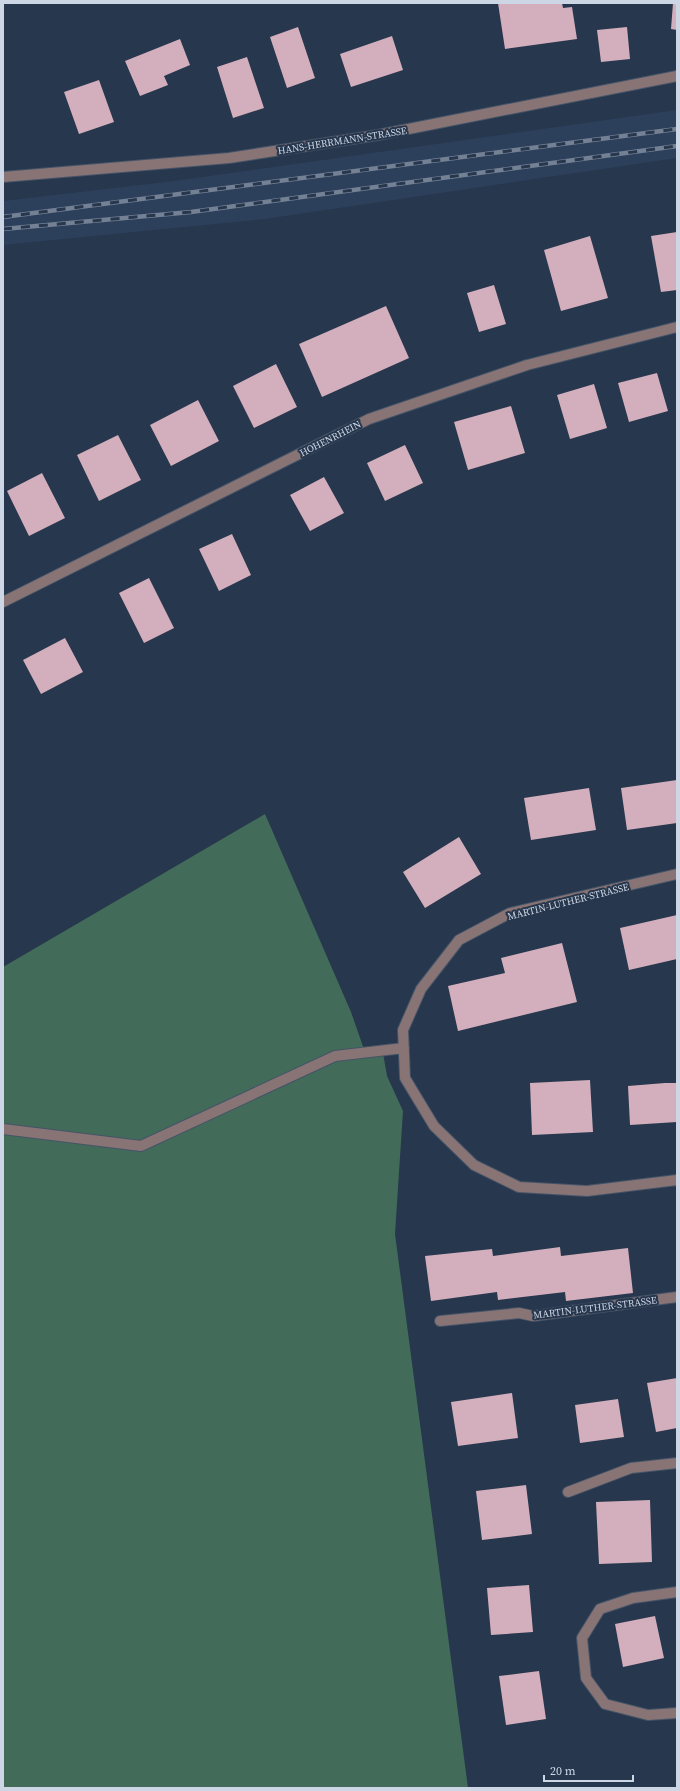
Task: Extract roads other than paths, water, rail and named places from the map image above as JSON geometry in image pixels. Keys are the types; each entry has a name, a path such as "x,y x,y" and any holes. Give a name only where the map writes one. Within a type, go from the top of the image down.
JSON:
{"street":[{"name":"HANS-HERRMANN-STRASSE","path":"3,177 229,158 378,135 677,76"},
{"name":"HOHENRHEIN","path":"3,602 369,419 527,365 677,327"},
{"name":"MARTIN-LUTHER-STRASSE","path":"677,874 510,913 459,940 421,989 403,1030 405,1078 434,1126 474,1165 518,1187 587,1191 677,1180"},
{"path":"3,1130 141,1146 334,1056 404,1048"},
{"name":"MARTIN-LUTHER-STRASSE","path":"440,1321 520,1313 533,1316 677,1297"},
{"path":"568,1492 631,1468 677,1462"},
{"path":"677,1592 633,1598 600,1609 582,1638 586,1678 605,1704 648,1715 677,1713"}],"railway":[{"path":"3,217 677,129"},
{"path":"3,229 191,212 677,146"}]}
